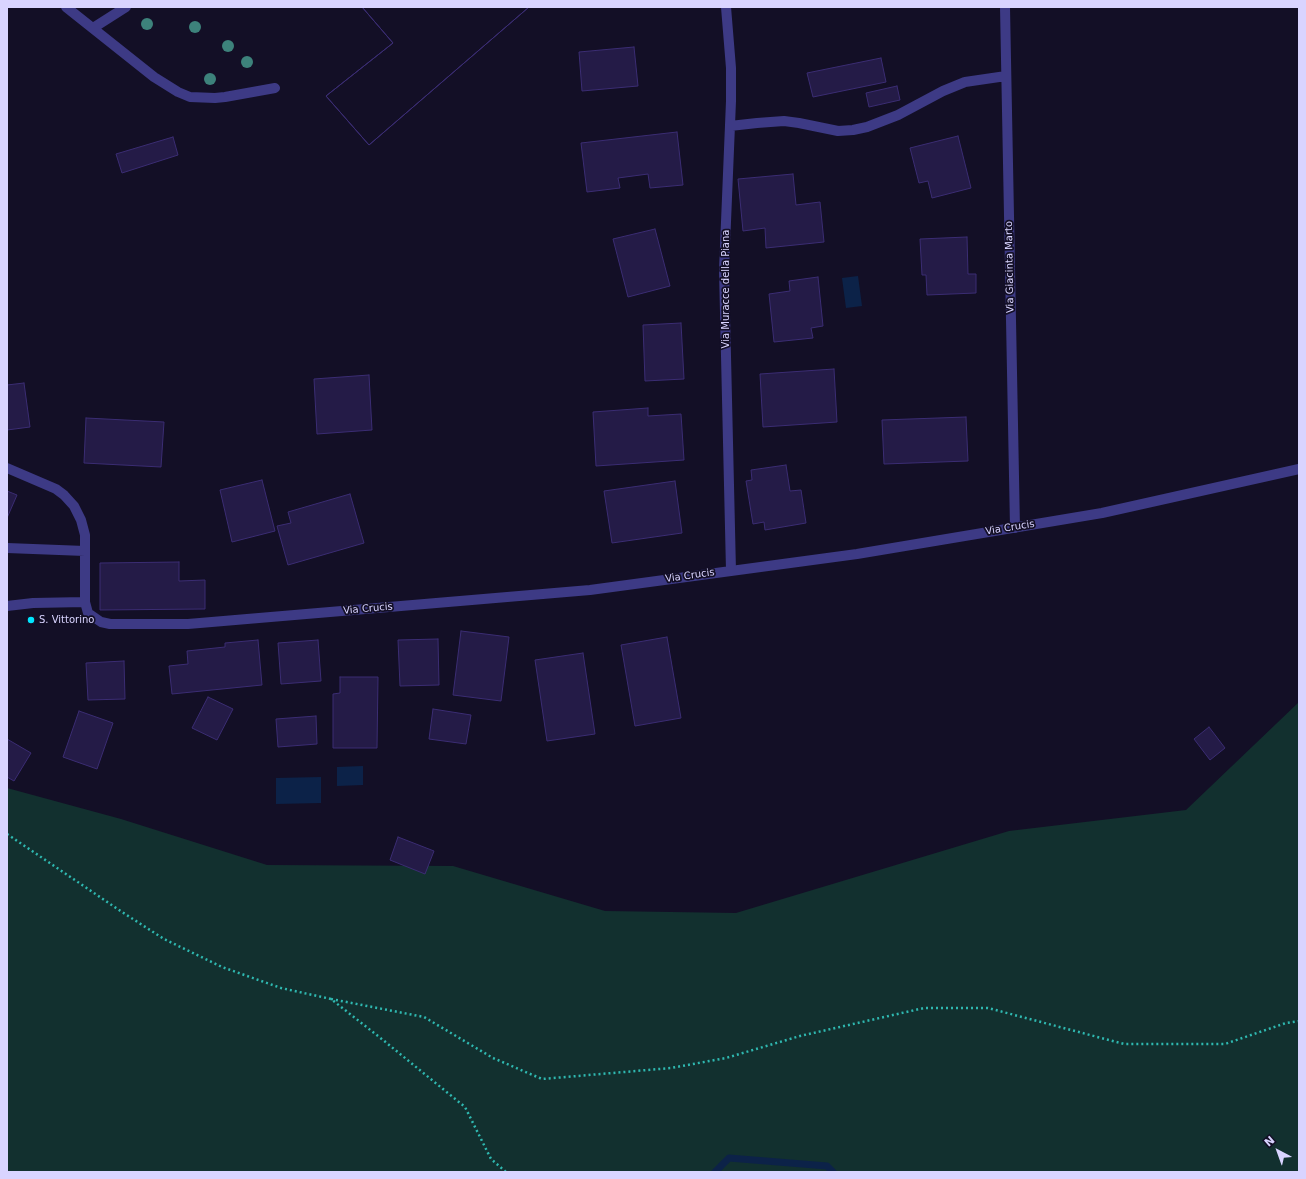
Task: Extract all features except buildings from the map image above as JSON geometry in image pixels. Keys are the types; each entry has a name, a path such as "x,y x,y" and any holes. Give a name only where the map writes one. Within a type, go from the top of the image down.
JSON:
{"street":[{"path":"66,7 154,77 178,92 190,97 225,97 275,88"},
{"path":"93,28 126,7"},
{"name":"Via Muracce della Piana","path":"726,7 732,68 724,270 731,571"},
{"name":"Via Giacinta Marto","path":"1005,7 1014,528"},
{"path":"730,126 784,121 838,131 853,130 867,127 898,116 943,91 965,82 1006,76"},
{"path":"7,468 37,480 56,489 64,495 74,506 81,520 85,535 84,602 33,603 7,606"},
{"name":"Via Crucis","path":"84,602 88,613 101,622 110,624 188,624 590,590 857,554 1102,513 1299,469"},
{"path":"7,548 85,551"}],"path":[{"path":"7,834 164,939 222,967 281,988 424,1017 493,1058 542,1079 671,1068 726,1058 800,1036 924,1008 988,1008 1124,1044 1225,1044 1286,1023 1299,1021"},
{"path":"331,999 465,1108 491,1159 506,1172"}],"green space":[{"path":"1299,702 1299,1172 7,1172 7,788 121,819 267,865 453,866 605,911 736,913 1009,831 1186,810"}],"water":[{"path":"858,276 862,306 846,308 842,278"},
{"path":"363,766 363,785 337,786 337,767"},
{"path":"321,777 321,803 276,804 276,778"}],"waterway":[{"path":"715,1172 729,1158 827,1166 833,1172"}],"place":[{"name":"S. Vittorino","path":"31,620"}]}
